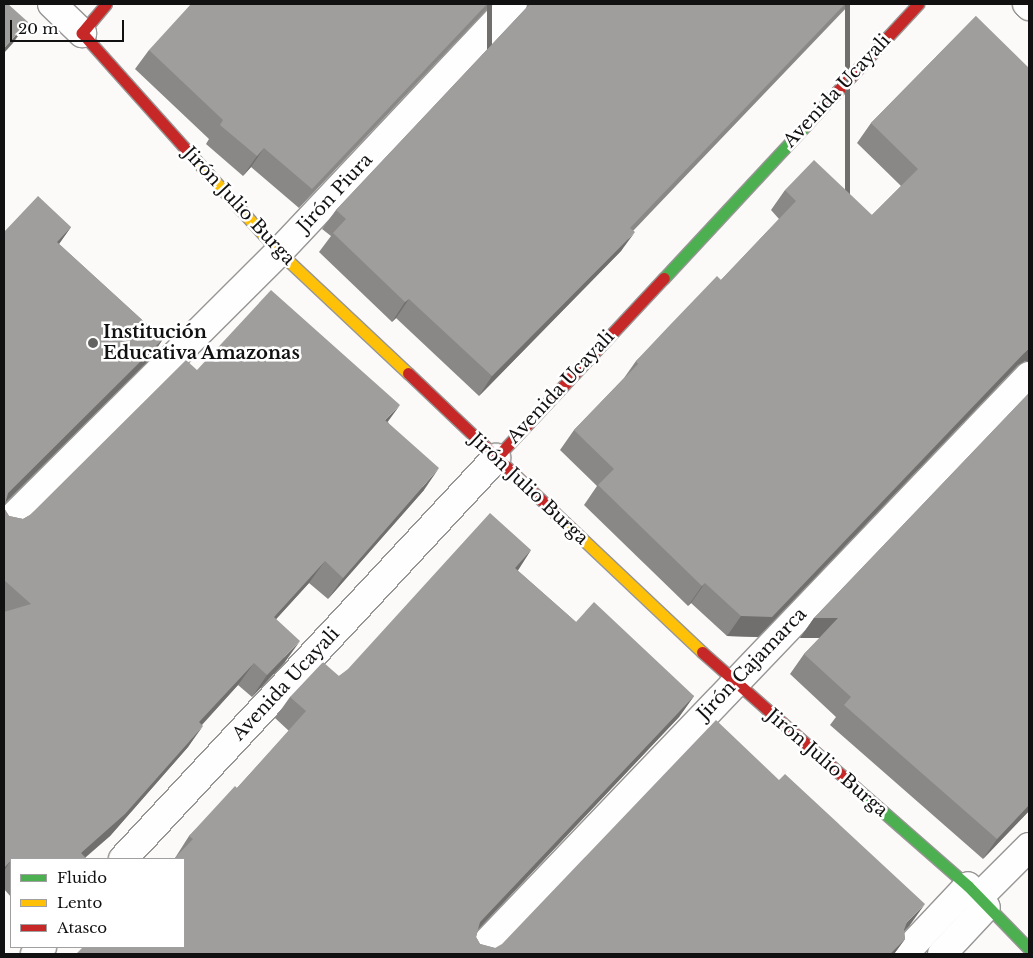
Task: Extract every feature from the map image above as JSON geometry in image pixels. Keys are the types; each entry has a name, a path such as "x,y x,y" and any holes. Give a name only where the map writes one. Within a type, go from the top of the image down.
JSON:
{"street":[{"name":"Jirón Julio Burga","path":"52,4 82,33 280,252 734,682 977,897 1029,949"},
{"path":"82,33 106,4"},
{"name":"Jirón Piura","path":"4,526 280,252 513,4"},
{"name":"Avenida Ucayali","path":"124,858 918,4"},
{"name":"Jirón Cajamarca","path":"476,954 734,682 1029,376"},
{"path":"904,954 977,897 1029,847"},
{"path":"942,954 977,897"}],"building":[{"path":"4,4 8,4 28,22 4,48"},
{"path":"191,4 487,4 312,189 264,148 257,156 220,125 223,120 149,50"},
{"path":"530,4 845,4 630,228 635,232 492,376 409,299 405,302 333,233 346,219 336,210"},
{"path":"976,16 1029,68 1029,348 772,617 741,616 705,583 702,586 598,485 614,469 574,430 638,364 636,361 717,276 721,280 796,201 785,190 814,160 872,215 918,169 871,123"},
{"path":"38,196 71,227 57,242 163,339 8,493 4,508 4,232"},
{"path":"271,290 400,405 385,420 439,468 343,578 325,561 274,617 300,641 267,675 254,663 199,722 203,726 125,814 81,853 86,858 10,858 10,861 4,868 4,612 31,604 4,580 4,508 9,516 23,519 30,515 186,360 197,370"},
{"path":"1029,393 1029,805 997,839 844,705 851,697 804,654 838,618 814,618"},
{"path":"490,513 531,550 515,568 576,622 594,602 694,696 480,922 476,937 480,944 495,948 502,944 716,720 779,780 785,774 925,904 907,922 904,930 905,939 890,954 76,954 82,948 185,948 185,858 175,858 193,839 189,836 235,786 237,788 306,711 290,697 323,662 339,676 348,669"}],"traffic: fast":[{"path":"664,278 806,125"},
{"path":"856,788 968,886 1029,949"}],"traffic: slow":[{"path":"193,157 279,252 408,373"},
{"path":"555,513 702,652"}],"traffic: jam":[{"path":"106,4 82,33 193,157"},
{"path":"806,125 918,4"},
{"path":"496,458 664,278"},
{"path":"408,373 555,513"},
{"path":"702,652 856,788"}],"place":[{"name":"Institución Educativa Amazonas","path":"93,343"}]}
